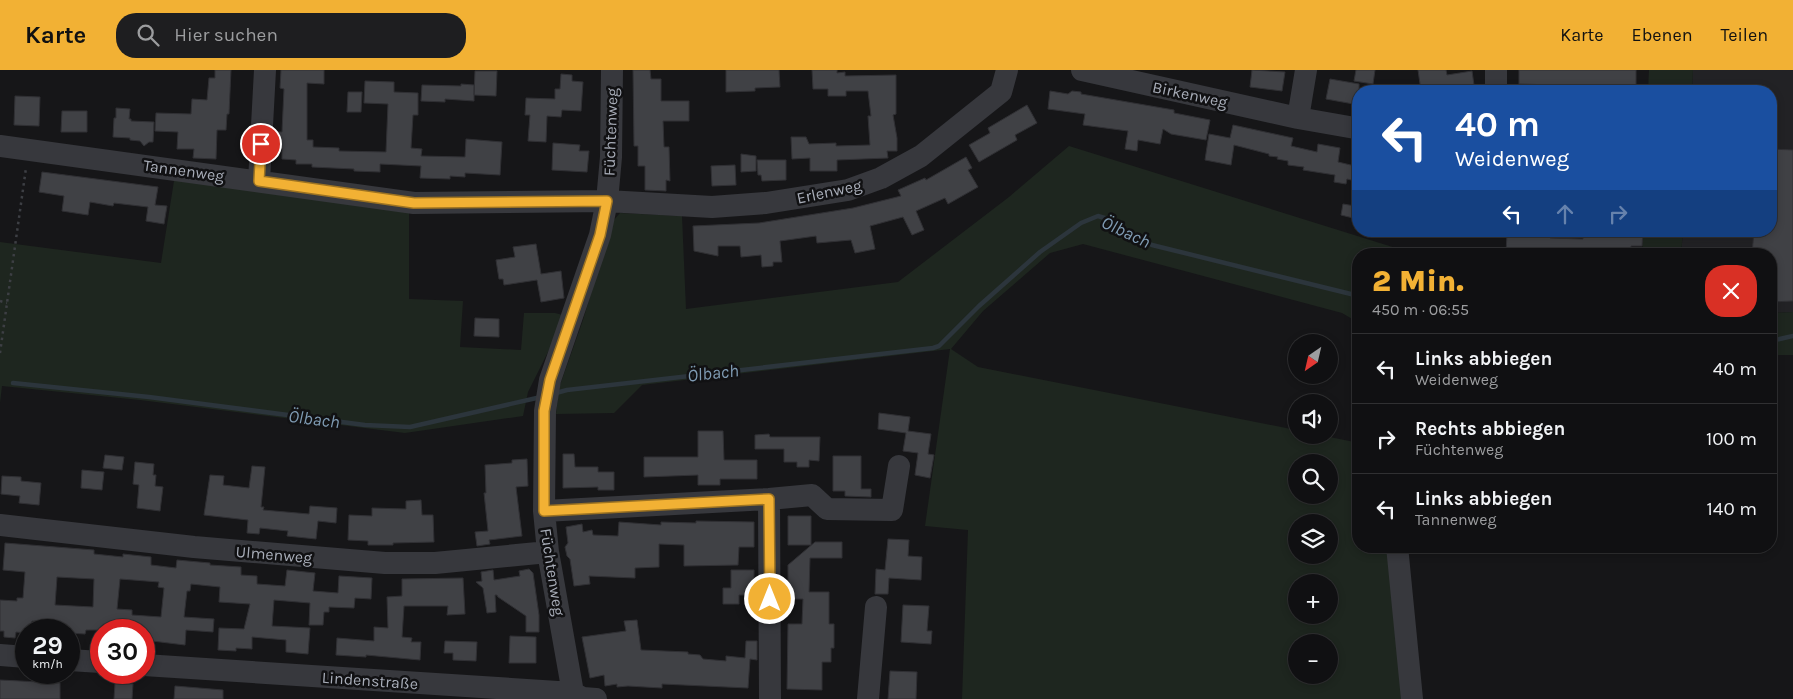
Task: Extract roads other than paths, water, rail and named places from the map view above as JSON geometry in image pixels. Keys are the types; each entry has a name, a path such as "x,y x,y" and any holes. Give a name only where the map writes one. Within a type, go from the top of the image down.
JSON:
{"street":[{"path":"259,181 265,70"},
{"name":"Füchtenweg","path":"573,693 548,552 544,511 544,411 550,380 600,235 607,201 611,157 612,70"},
{"name":"Erlenweg","path":"607,201 712,207 766,203 848,190 881,178 921,156 1001,92 1007,70"},
{"name":"Birkenweg","path":"1082,70 1298,118 1352,127"},
{"path":"1298,118 1306,70"},
{"path":"1496,70 1496,85"},
{"name":"Tannenweg","path":"0,146 414,203 607,201"},
{"path":"544,511 769,499 812,494 826,509 892,510 899,466"},
{"path":"769,499 770,699"},
{"name":"Ulmenweg","path":"0,525 204,548 385,563 435,563 548,552"},
{"path":"1398,553 1412,699"},
{"path":"868,699 876,607"},
{"path":"0,655 15,656"},
{"name":"Lindenstraße","path":"155,666 573,693 583,698 596,699"}],"waterway":[{"name":"Ölbach","path":"556,393 567,390 933,348 939,346 979,306 1040,252 1081,223 1098,216 1108,219 1135,237 1152,245 1352,294"},
{"name":"Ölbach","path":"1777,340 1793,336"},
{"name":"Ölbach","path":"13,383 149,397 365,425 410,427 541,397"}]}
